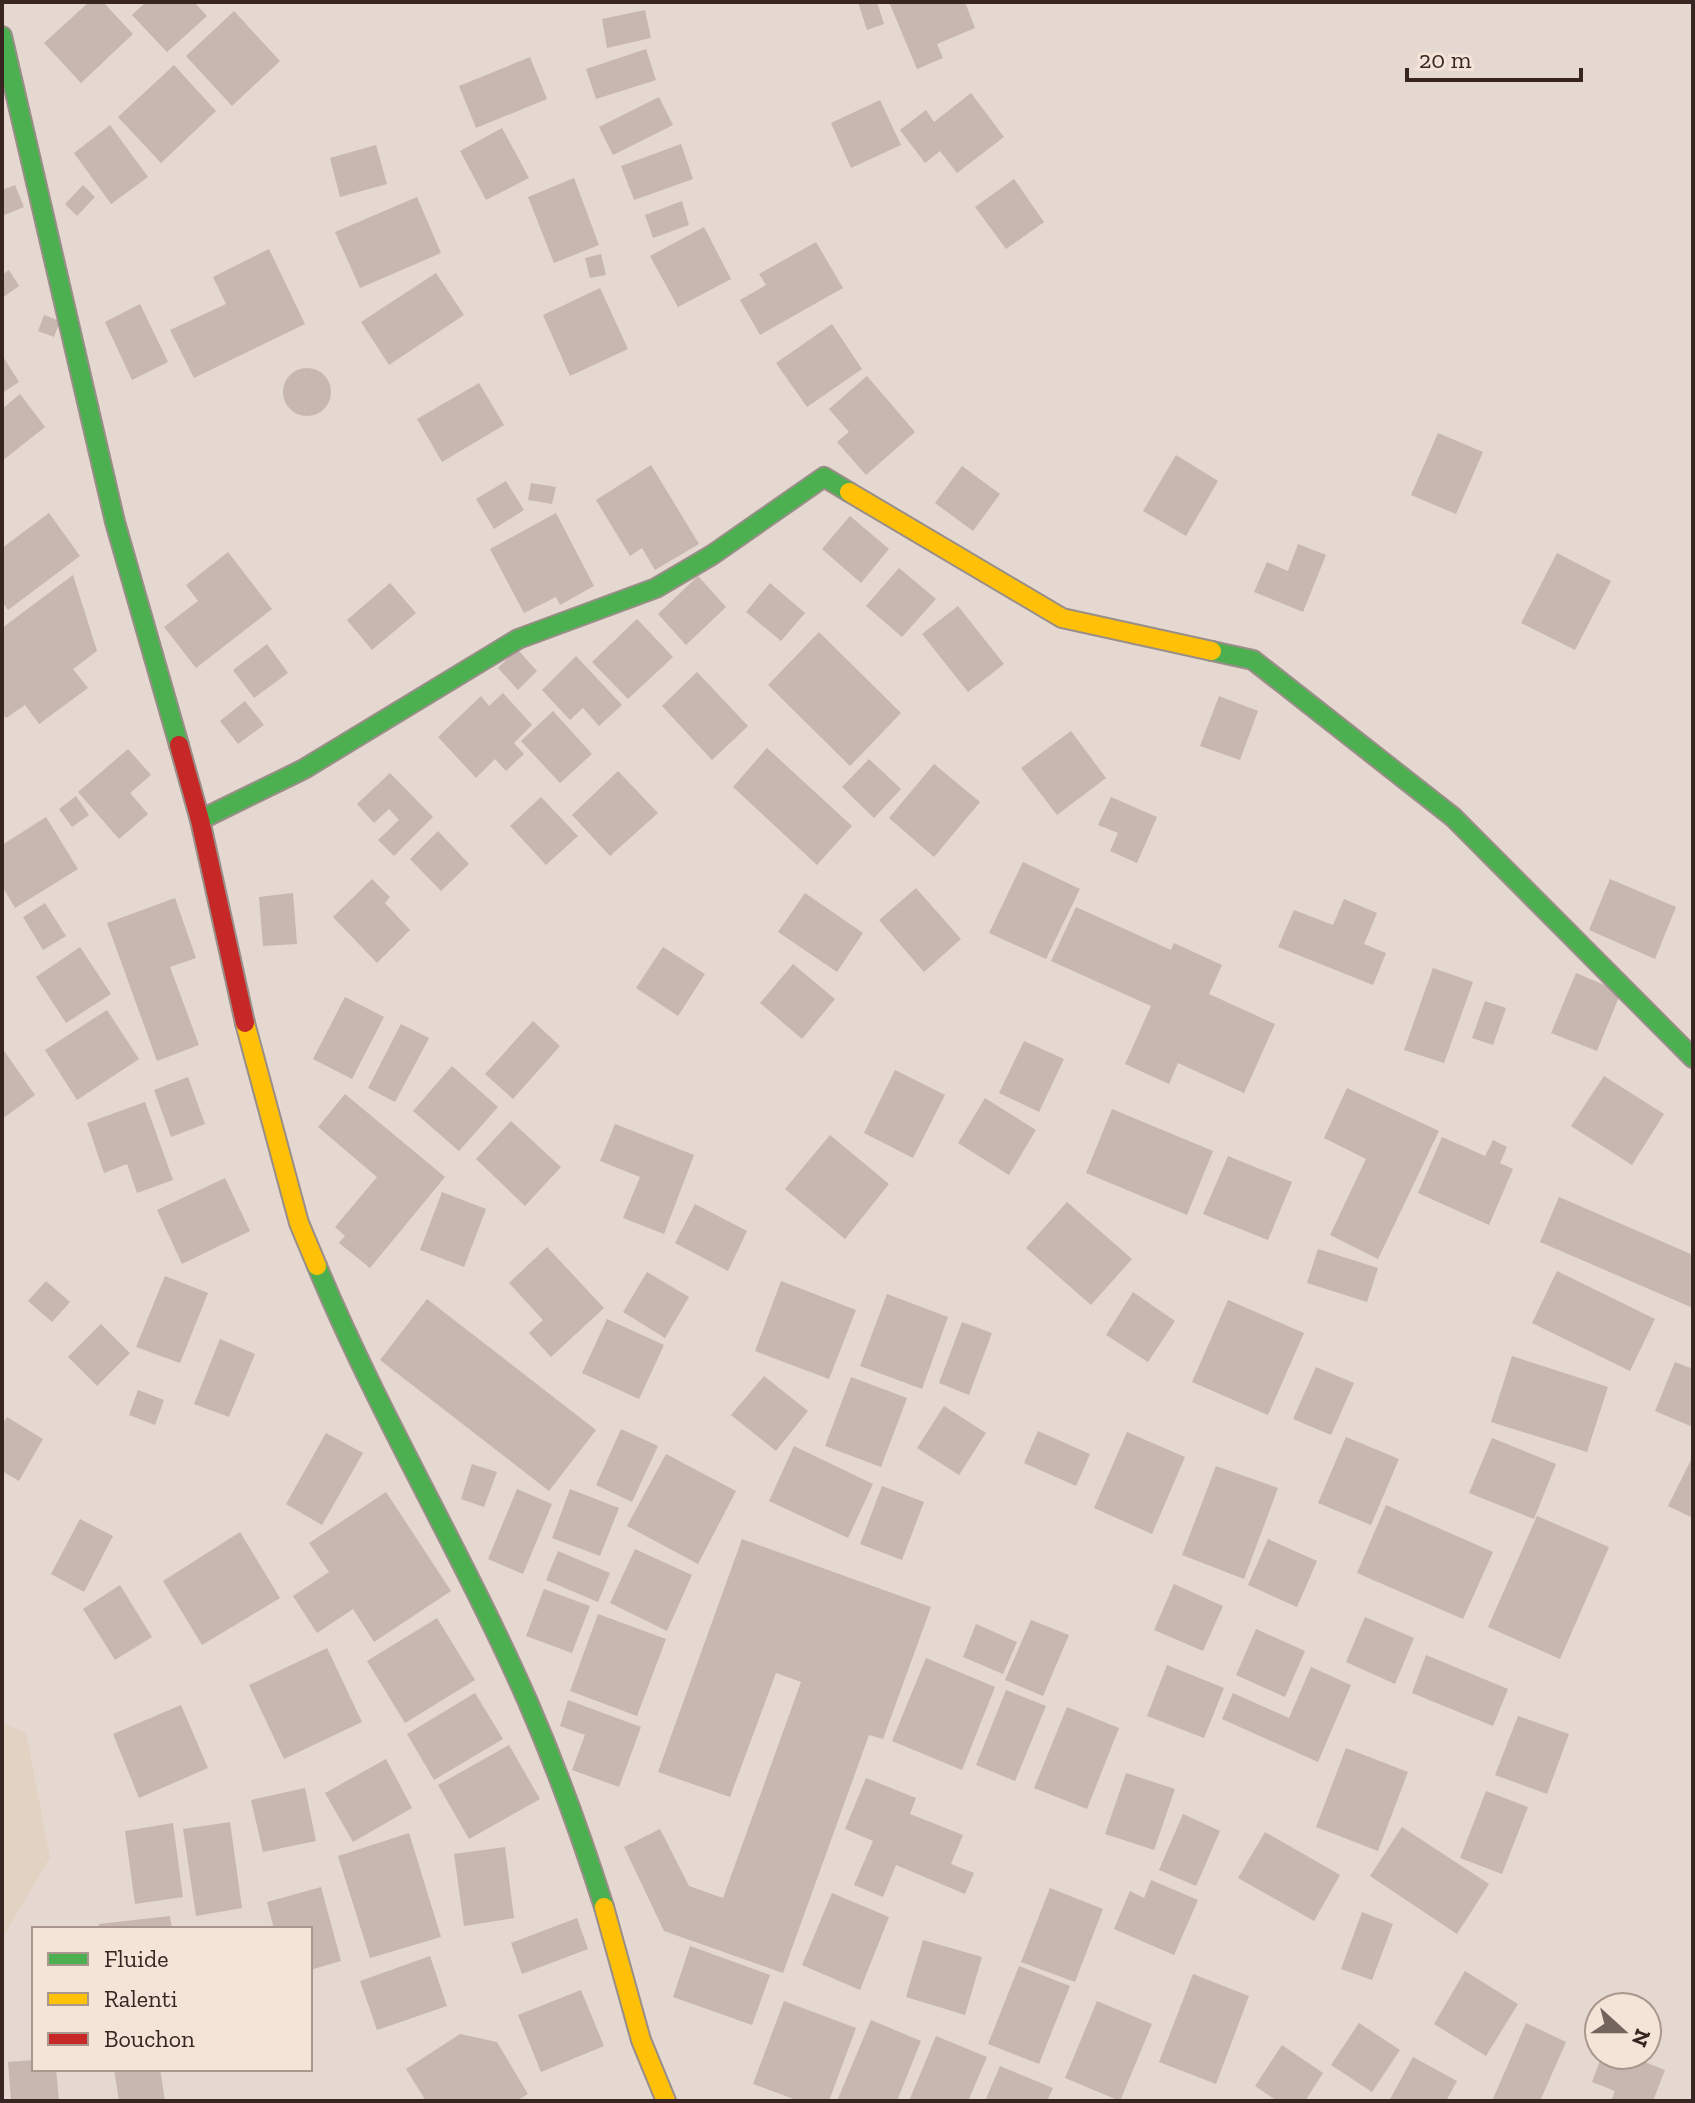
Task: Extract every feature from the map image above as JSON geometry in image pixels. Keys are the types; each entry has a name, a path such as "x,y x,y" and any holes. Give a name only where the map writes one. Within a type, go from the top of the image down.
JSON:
{"street":[{"path":"2,36 115,522 200,820 230,965 299,1223 355,1357 444,1527 528,1702 575,1818 609,1921 641,2040 666,2101"},
{"path":"200,820 304,769 518,639 656,588 712,555 824,477 1062,618 1253,660 1453,817 1693,1058"}],"shaded area":[{"path":"2,1723 26,1733 50,1857 2,1939"}],"building":[{"path":"89,2 103,2 133,34 81,83 44,43"},
{"path":"146,2 194,2 207,16 167,52 132,15"},
{"path":"858,2 877,2 884,24 867,30"},
{"path":"889,2 965,2 975,28 937,44 943,58 917,69"},
{"path":"645,10 651,38 607,48 602,19"},
{"path":"234,11 280,61 232,106 186,56"},
{"path":"646,49 656,80 596,99 586,69"},
{"path":"530,57 547,99 476,128 459,86"},
{"path":"174,65 216,111 161,163 118,117"},
{"path":"971,93 1004,137 957,173 940,151 925,163 900,130 926,110 934,122"},
{"path":"659,97 673,125 613,155 599,127"},
{"path":"880,100 901,145 851,168 831,123"},
{"path":"110,125 148,177 111,204 74,153"},
{"path":"502,128 529,178 486,200 460,151"},
{"path":"681,144 693,179 634,200 621,166"},
{"path":"376,145 387,184 340,197 330,158"},
{"path":"574,178 599,245 554,263 528,197"},
{"path":"1014,179 1044,222 1006,249 975,207"},
{"path":"15,185 24,207 2,216 2,190"},
{"path":"83,185 95,197 77,216 65,204"},
{"path":"417,197 441,253 360,288 335,232"},
{"path":"682,201 689,225 653,238 645,215"},
{"path":"704,227 731,279 678,307 650,256"},
{"path":"816,242 843,288 760,335 740,300 766,285 759,274"},
{"path":"269,249 305,324 194,378 170,330 226,304 213,277"},
{"path":"601,254 606,275 590,278 585,258"},
{"path":"9,270 19,286 2,298 2,275"},
{"path":"436,273 464,315 389,365 361,322"},
{"path":"600,288 628,349 570,376 543,315"},
{"path":"140,304 168,362 132,380 105,322"},
{"path":"44,315 60,321 54,337 38,331"},
{"path":"832,324 862,369 807,407 776,363"},
{"path":"2,355 19,382 2,393"},
{"path":"307,368 324,375 331,392 324,409 307,416 290,409 283,392 290,375"},
{"path":"867,376 915,432 866,475 837,442 849,432 829,409"},
{"path":"479,383 504,425 442,462 417,419"},
{"path":"20,394 45,427 2,461 2,409"},
{"path":"1438,433 1483,452 1456,514 1411,495"},
{"path":"1176,455 1218,481 1186,536 1143,511"},
{"path":"651,465 699,544 655,570 642,548 630,556 596,500"},
{"path":"962,466 1000,494 973,531 935,503"},
{"path":"506,481 524,510 494,529 476,499"},
{"path":"531,483 556,487 552,504 528,500"},
{"path":"49,513 80,556 8,610 2,602 2,548"},
{"path":"556,513 594,586 560,605 556,597 524,613 490,549"},
{"path":"850,516 889,549 861,583 822,549"},
{"path":"1298,544 1326,555 1303,612 1254,592 1267,562 1288,571"},
{"path":"228,552 272,609 196,668 164,627 198,601 186,585"},
{"path":"1557,553 1611,581 1575,650 1521,623"},
{"path":"899,568 936,599 902,637 866,606"},
{"path":"73,575 97,651 73,669 88,688 39,724 25,705 6,718 2,713 2,628"},
{"path":"698,576 726,607 686,645 658,614"},
{"path":"390,583 416,613 372,650 347,620"},
{"path":"770,583 805,613 781,641 746,612"},
{"path":"958,606 1004,664 968,692 922,634"},
{"path":"637,619 673,657 628,699 592,662"},
{"path":"819,632 901,713 850,766 768,685"},
{"path":"267,644 288,673 254,698 233,670"},
{"path":"517,649 537,671 518,690 498,668"},
{"path":"576,656 622,705 599,726 583,708 570,720 542,690"},
{"path":"697,672 748,726 712,760 662,706"},
{"path":"503,693 532,725 514,743 524,754 506,771 495,759 476,778 438,737 481,696 489,706"},
{"path":"1219,696 1258,711 1240,760 1200,746"},
{"path":"245,701 264,725 238,744 220,721"},
{"path":"553,711 592,754 560,783 521,741"},
{"path":"1071,731 1106,778 1057,815 1021,768"},
{"path":"767,748 852,826 817,865 733,787"},
{"path":"128,749 151,775 130,793 148,814 119,839 78,792"},
{"path":"869,759 901,789 874,818 842,787"},
{"path":"934,764 980,802 934,857 889,818"},
{"path":"618,771 658,813 610,856 572,815"},
{"path":"390,773 433,817 394,856 378,840 399,820 389,809 374,823 357,804"},
{"path":"76,796 89,815 72,827 59,809"},
{"path":"541,797 578,836 546,865 510,826"},
{"path":"1111,797 1157,817 1137,863 1110,851 1118,833 1098,825"},
{"path":"46,817 78,869 15,908 2,886 2,845"},
{"path":"438,831 469,864 441,891 410,859"},
{"path":"1023,862 1080,889 1046,959 989,933"},
{"path":"372,879 390,897 385,903 410,930 377,963 333,917"},
{"path":"1610,879 1676,907 1655,959 1589,930"},
{"path":"916,888 961,939 924,972 879,920"},
{"path":"293,893 297,944 263,946 259,897"},
{"path":"805,893 863,933 837,972 778,932"},
{"path":"175,898 196,958 170,967 199,1045 157,1061 107,923"},
{"path":"1344,899 1377,913 1364,944 1386,953 1373,985 1278,947 1294,910 1333,925"},
{"path":"45,903 66,936 43,950 23,917"},
{"path":"1076,907 1171,950 1174,943 1222,965 1209,994 1275,1024 1244,1093 1178,1063 1169,1084 1125,1064 1151,1006 1051,961"},
{"path":"80,947 111,994 66,1023 36,977"},
{"path":"663,947 705,974 678,1016 636,988"},
{"path":"793,964 835,999 802,1039 760,1003"},
{"path":"1433,968 1473,982 1444,1063 1404,1050"},
{"path":"1576,973 1621,992 1597,1051 1551,1033"},
{"path":"345,997 384,1017 352,1079 313,1059"},
{"path":"1485,1001 1506,1008 1493,1045 1472,1038"},
{"path":"107,1010 139,1059 77,1100 45,1050"},
{"path":"533,1021 560,1046 513,1099 485,1074"},
{"path":"401,1024 429,1038 395,1102 368,1088"},
{"path":"1024,1041 1064,1059 1039,1112 999,1093"},
{"path":"2,1048 35,1095 2,1119"},
{"path":"452,1066 498,1107 459,1151 413,1111"},
{"path":"895,1070 945,1095 913,1158 864,1133"},
{"path":"1604,1076 1664,1114 1632,1165 1571,1126"},
{"path":"188,1077 205,1124 171,1137 154,1090"},
{"path":"1347,1088 1439,1131 1378,1259 1330,1235 1366,1159 1324,1138"},
{"path":"345,1094 445,1177 370,1268 339,1243 345,1236 335,1227 377,1177 318,1127"},
{"path":"985,1098 1036,1130 1009,1175 958,1143"},
{"path":"145,1102 173,1180 137,1193 127,1164 104,1173 87,1123"},
{"path":"1112,1109 1213,1151 1187,1215 1086,1173"},
{"path":"511,1121 561,1167 525,1206 476,1159"},
{"path":"615,1124 694,1155 664,1234 623,1218 640,1177 600,1161"},
{"path":"830,1135 889,1184 845,1239 785,1189"},
{"path":"1442,1137 1485,1156 1493,1140 1507,1147 1500,1163 1513,1169 1489,1225 1418,1193"},
{"path":"1228,1156 1292,1182 1268,1240 1203,1214"},
{"path":"225,1178 250,1231 182,1264 157,1210"},
{"path":"442,1192 486,1209 464,1267 420,1250"},
{"path":"1559,1197 1693,1255 1693,1308 1540,1242"},
{"path":"1067,1202 1132,1259 1091,1305 1026,1248"},
{"path":"695,1204 747,1231 728,1271 675,1243"},
{"path":"547,1247 604,1308 551,1357 529,1333 543,1320 509,1283"},
{"path":"1318,1249 1378,1268 1367,1302 1307,1283"},
{"path":"1557,1271 1655,1319 1630,1371 1532,1323"},
{"path":"647,1272 689,1297 665,1338 623,1312"},
{"path":"165,1276 208,1293 180,1363 136,1347"},
{"path":"46,1281 70,1302 52,1322 28,1301"},
{"path":"781,1281 856,1310 829,1379 755,1351"},
{"path":"1133,1292 1175,1321 1148,1362 1106,1335"},
{"path":"887,1294 948,1317 922,1389 860,1366"},
{"path":"427,1299 596,1430 549,1491 380,1360"},
{"path":"1228,1300 1304,1333 1268,1415 1192,1382"},
{"path":"607,1319 664,1345 639,1399 582,1373"},
{"path":"962,1322 992,1333 969,1395 939,1383"},
{"path":"101,1324 130,1353 97,1386 68,1357"},
{"path":"220,1339 255,1354 229,1417 194,1404"},
{"path":"1512,1356 1608,1387 1587,1452 1491,1422"},
{"path":"1675,1362 1693,1369 1693,1427 1655,1411"},
{"path":"1316,1367 1354,1383 1331,1435 1293,1419"},
{"path":"764,1376 808,1411 776,1451 731,1415"},
{"path":"851,1377 907,1398 881,1467 825,1446"},
{"path":"138,1390 164,1400 155,1425 129,1415"},
{"path":"944,1406 986,1433 959,1475 917,1448"},
{"path":"7,1417 43,1439 19,1481 2,1471 2,1425"},
{"path":"621,1429 658,1446 632,1502 596,1485"},
{"path":"1038,1431 1090,1454 1076,1486 1024,1463"},
{"path":"1127,1432 1185,1457 1152,1534 1094,1508"},
{"path":"326,1433 363,1453 322,1525 286,1504"},
{"path":"1346,1437 1399,1459 1371,1525 1318,1503"},
{"path":"1492,1438 1556,1464 1534,1519 1469,1493"},
{"path":"794,1446 873,1484 848,1538 769,1501"},
{"path":"666,1454 736,1491 698,1564 627,1526"},
{"path":"1693,1456 1693,1518 1668,1506"},
{"path":"472,1464 497,1472 484,1507 461,1499"},
{"path":"1216,1466 1278,1488 1244,1579 1182,1555"},
{"path":"882,1486 924,1502 902,1560 860,1544"},
{"path":"517,1489 552,1504 523,1574 488,1559"},
{"path":"570,1489 619,1508 600,1556 552,1538"},
{"path":"386,1492 451,1591 374,1642 353,1609 317,1633 293,1596 329,1572 309,1543"},
{"path":"1386,1505 1493,1552 1463,1619 1357,1573"},
{"path":"1537,1516 1609,1547 1560,1659 1488,1627"},
{"path":"80,1519 113,1536 84,1592 51,1574"},
{"path":"240,1532 280,1598 202,1645 163,1581"},
{"path":"742,1539 931,1607 883,1739 869,1735 783,1973 664,1931 624,1847 660,1829 689,1886 723,1898 801,1682 776,1673 730,1797 658,1772"},
{"path":"1268,1539 1317,1561 1297,1607 1248,1585"},
{"path":"635,1549 692,1575 667,1631 610,1603"},
{"path":"558,1551 610,1573 598,1602 546,1580"},
{"path":"1174,1584 1223,1606 1203,1651 1154,1630"},
{"path":"120,1585 152,1637 115,1660 83,1609"},
{"path":"544,1589 590,1606 572,1653 526,1636"},
{"path":"598,1614 666,1639 637,1716 570,1691"},
{"path":"1365,1617 1414,1638 1395,1684 1346,1662"},
{"path":"437,1618 475,1680 405,1723 367,1661"},
{"path":"1031,1620 1069,1635 1043,1696 1005,1680"},
{"path":"976,1624 1017,1642 1003,1674 963,1657"},
{"path":"1256,1629 1305,1651 1285,1697 1236,1675"},
{"path":"327,1648 362,1722 284,1759 249,1685"},
{"path":"1426,1655 1508,1689 1493,1726 1412,1693"},
{"path":"926,1658 995,1687 962,1770 892,1741"},
{"path":"1167,1665 1224,1688 1204,1738 1147,1716"},
{"path":"1311,1667 1351,1685 1318,1762 1222,1719 1233,1693 1289,1718"},
{"path":"1006,1690 1046,1706 1015,1781 976,1765"},
{"path":"475,1693 503,1739 434,1780 407,1734"},
{"path":"568,1700 641,1727 619,1787 572,1770 585,1735 560,1726"},
{"path":"181,1705 208,1768 139,1798 113,1734"},
{"path":"1067,1707 1119,1728 1087,1809 1034,1788"},
{"path":"1518,1716 1569,1734 1547,1794 1495,1775"},
{"path":"509,1745 540,1799 469,1839 438,1785"},
{"path":"1346,1748 1408,1772 1378,1851 1316,1827"},
{"path":"386,1759 412,1808 353,1842 325,1793"},
{"path":"1126,1773 1175,1789 1154,1850 1105,1834"},
{"path":"866,1778 916,1798 910,1814 963,1835 951,1864 974,1873 965,1894 896,1865 883,1897 854,1885 873,1841 845,1829"},
{"path":"305,1788 316,1841 263,1852 251,1800"},
{"path":"1486,1791 1528,1807 1502,1874 1460,1858"},
{"path":"1183,1814 1220,1831 1196,1886 1159,1870"},
{"path":"230,1822 242,1908 196,1916 183,1829"},
{"path":"173,1823 183,1897 135,1904 125,1831"},
{"path":"1402,1827 1489,1884 1457,1934 1370,1876"},
{"path":"1265,1832 1340,1875 1314,1921 1238,1878"},
{"path":"409,1833 441,1937 370,1958 338,1856"},
{"path":"505,1847 514,1918 464,1926 454,1854"},
{"path":"1151,1880 1198,1900 1174,1955 1114,1929 1130,1891 1144,1898"},
{"path":"321,1887 341,1961 312,1969 312,1927 273,1927 267,1902"},
{"path":"1050,1888 1103,1909 1075,1982 1021,1962"},
{"path":"832,1893 889,1917 860,1990 802,1965"},
{"path":"1362,1912 1393,1924 1372,1980 1341,1969"},
{"path":"170,1916 172,1927 99,1927 99,1924"},
{"path":"577,1918 588,1949 522,1974 511,1943"},
{"path":"923,1940 982,1957 965,2015 906,1997"},
{"path":"690,1946 770,1975 752,2025 673,1997"},
{"path":"430,1956 447,2006 377,2030 360,1981"},
{"path":"1019,1966 1070,1986 1039,2064 988,2044"},
{"path":"1465,1971 1518,2004 1486,2056 1434,2024"},
{"path":"1193,1974 1249,1996 1216,2084 1159,2062"},
{"path":"581,1990 604,2046 541,2072 518,2015"},
{"path":"784,2001 856,2028 829,2101 799,2101 753,2084"},
{"path":"1097,2001 1152,2024 1120,2101 1065,2078"},
{"path":"871,2020 921,2041 897,2101 837,2101"},
{"path":"1359,2023 1400,2050 1372,2092 1331,2065"},
{"path":"1526,2023 1566,2042 1540,2101 1492,2101"},
{"path":"460,2034 497,2042 528,2094 516,2101 426,2101 406,2069"},
{"path":"936,2036 987,2057 968,2101 909,2101"},
{"path":"1282,2045 1323,2073 1305,2101 1277,2101 1255,2086"},
{"path":"1413,2057 1457,2081 1446,2101 1389,2101"},
{"path":"32,2060 32,2071 56,2071 59,2101 11,2101 8,2062"},
{"path":"1000,2066 1053,2088 1047,2101 985,2101"},
{"path":"1665,2070 1653,2101 1611,2101 1615,2091 1592,2082 1596,2071"},
{"path":"114,2071 160,2071 165,2101 119,2101"}],"traffic: fast":[{"path":"2,36 115,522 179,745"},
{"path":"200,820 304,769 518,639 656,588 712,555 824,477 849,492"},
{"path":"1212,651 1253,660 1453,817 1693,1058"},
{"path":"317,1266 367,1376 528,1702 569,1804 604,1907"}],"traffic: slow":[{"path":"849,492 1062,618 1212,651"},
{"path":"245,1023 299,1223 317,1266"},
{"path":"604,1907 641,2040 666,2101"}],"traffic: jam":[{"path":"179,745 200,820 245,1023"}]}
